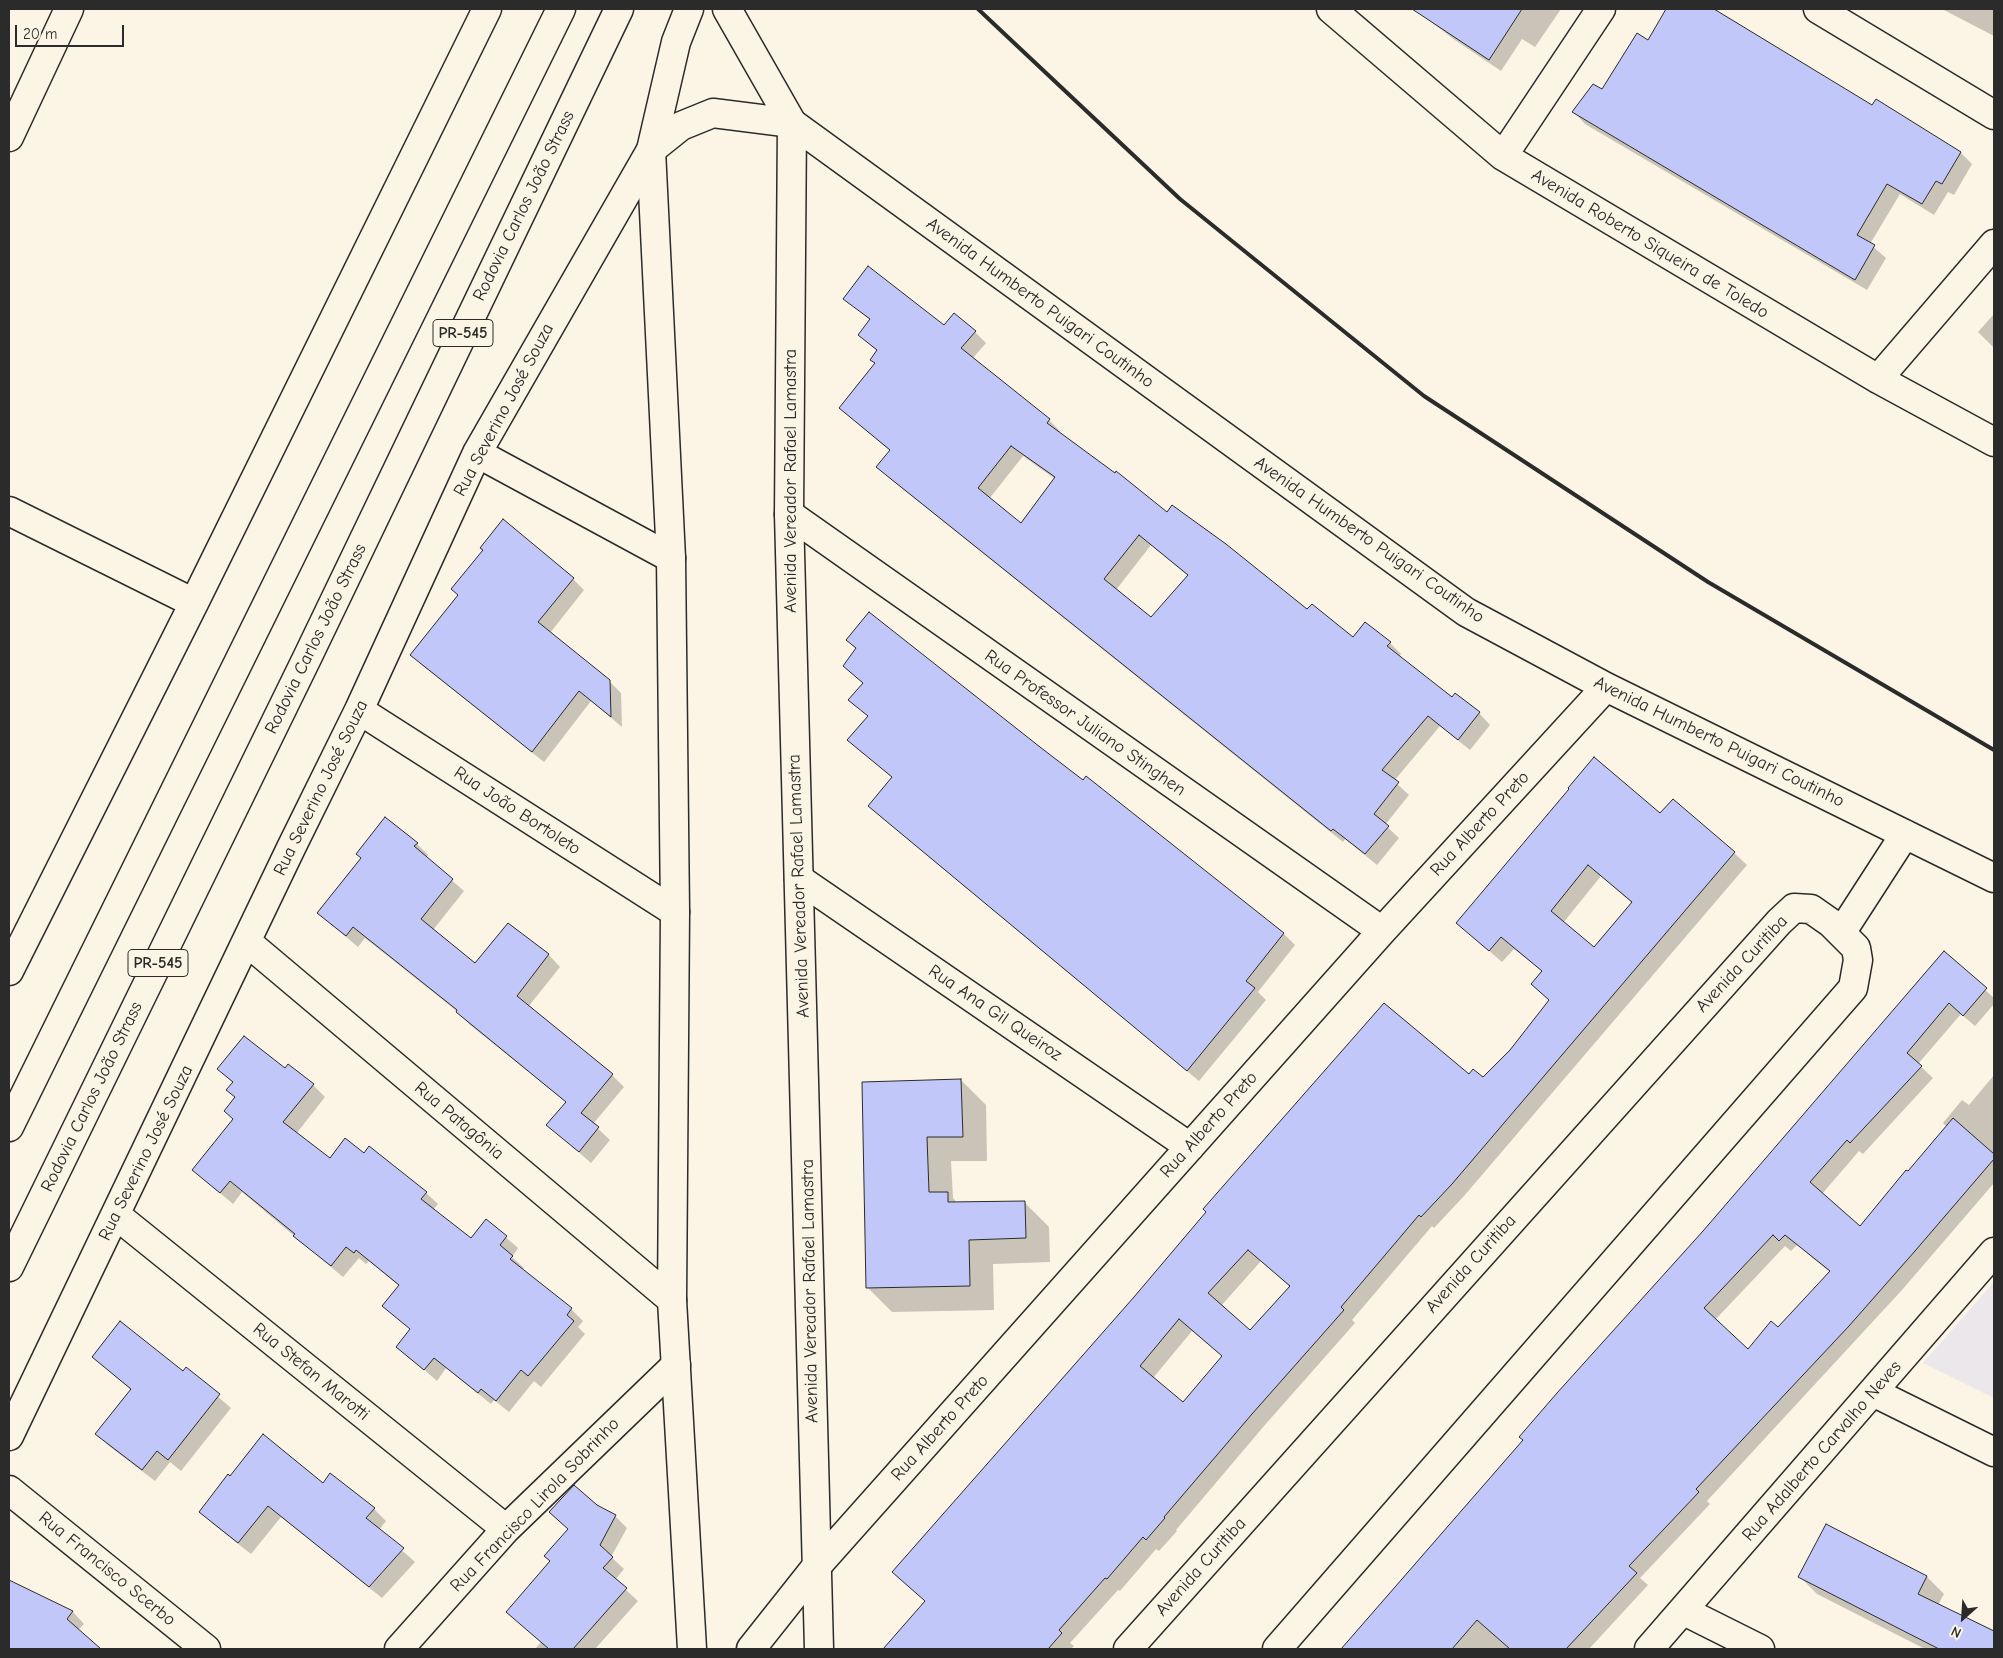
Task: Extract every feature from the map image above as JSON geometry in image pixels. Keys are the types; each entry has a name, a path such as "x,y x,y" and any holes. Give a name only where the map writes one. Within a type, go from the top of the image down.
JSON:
{"main road":[{"path":"9,137 69,9"},
{"path":"9,971 194,603 487,9"},
{"name":"PR-545","path":"9,1127 561,9"},
{"name":"Rodovia Carlos João Strass","path":"9,1267 311,649 619,9"},
{"path":"689,9 676,42 651,150 671,558 675,912 672,1300 692,1649"},
{"path":"727,9 792,123"},
{"name":"Avenida Roberto Siqueira de Toledo","path":"1331,9 1502,156 1878,379 1994,442"},
{"path":"1502,156 1601,9"},
{"path":"1818,9 1994,115"},
{"path":"651,150 681,126 713,113 792,123"},
{"name":"Avenida Vereador Rafael Lamastra","path":"792,123 788,514 800,879 819,1649"},
{"name":"Avenida Humberto Puigari Coutinho","path":"792,123 1466,612 1606,687 1994,878"},
{"name":"Rua Severino José Souza","path":"9,1436 359,710 477,453 651,150"},
{"path":"1878,379 1994,244"},
{"path":"477,453 671,558"},
{"path":"9,511 194,603"},
{"name":"Rua Professor Juliano Stinghen","path":"788,514 1382,931"},
{"name":"Rua Alberto Preto","path":"751,1649 816,1567 1382,931 1606,687"},
{"name":"Rua João Bortoleto","path":"359,710 675,912"},
{"path":"1841,933 1905,834"},
{"name":"Rua Ana Gil Queiroz","path":"800,879 1190,1147"},
{"name":"Avenida Curitiba","path":"1128,1649 1779,922 1794,908 1811,909 1831,923 1856,948 1858,960 1853,988 1277,1649"},
{"name":"Rua Patagônia","path":"247,942 672,1300"},
{"name":"Rua Stefan Marotti","path":"116,1215 506,1530"},
{"name":"Rua Adalberto Carvalho Neves","path":"1649,1649 1994,1252"},
{"name":"Rua Francisco Lirola Sobrinho","path":"399,1649 506,1530 676,1364"},
{"path":"1873,1392 1994,1452"},
{"name":"Rua Francisco Scerbo","path":"9,1490 206,1649"},
{"path":"1684,1611 1760,1649"}],"shaded area":[{"path":"1994,1282 1994,1398 1923,1363"}],"building":[{"path":"1412,9 1522,9 1489,60"},
{"path":"1666,9 1714,9 1872,105 1876,99 1961,152 1942,184 1936,181 1922,204 1887,184 1857,235 1875,245 1855,280 1572,112 1593,84 1602,89 1637,33 1648,40"},
{"path":"868,266 944,325 954,313 976,331 961,348 1050,419 1047,423 1115,473 1116,471 1167,512 1172,505 1226,544 1307,609 1312,604 1353,637 1365,622 1391,642 1387,646 1452,697 1455,693 1480,712 1458,740 1428,716 1382,770 1399,782 1374,814 1389,826 1365,854 1333,829 1331,831 876,467 890,450 839,408 875,363 870,360 877,350 858,335 870,319 843,299","holes":["1011,446 1055,477 1021,523 978,488","1139,535 1188,575 1151,617 1104,579"]},
{"path":"503,519 574,578 538,622 610,680 611,717 579,691 532,752 410,655 458,595 451,589 483,550 480,548"},
{"path":"869,612 1083,780 1086,776 1284,933 1246,981 1255,988 1187,1071 868,806 892,777 847,740 868,716 848,700 863,683 843,666 856,648 846,640"},
{"path":"1594,757 1660,813 1673,799 1735,852 1452,1184 1421,1217 1419,1215 1341,1307 1344,1310 1252,1414 1146,1540 1143,1537 1059,1630 1062,1633 1048,1649 883,1649 925,1601 892,1572 1134,1297 1206,1212 1203,1209 1384,1003 1469,1074 1473,1069 1483,1077 1510,1050 1549,1000 1531,984 1542,971 1501,937 1489,951 1456,923","holes":["1588,865 1632,902 1594,947 1551,911","1248,1250 1290,1286 1250,1330 1208,1293","1179,1319 1222,1356 1183,1402 1140,1366"]},
{"path":"385,817 418,843 414,846 453,879 421,919 475,963 508,923 549,954 517,996 613,1074 581,1113 599,1127 579,1152 546,1125 566,1102 456,1012 457,1010 353,927 346,936 317,913 361,858 356,854"},
{"path":"1944,951 1987,988 1963,1016 1949,1003 1907,1053 1922,1066 1850,1143 1847,1140 1810,1182 1860,1226 1906,1170 1908,1171 1953,1118 1994,1154 1994,1159 1849,1326 1696,1489 1699,1492 1629,1566 1637,1573 1566,1649 1510,1649 1477,1620 1452,1649 1341,1649 1523,1440 1519,1437 1557,1393 1703,1231","holes":["1773,1235 1779,1241 1785,1235 1830,1271 1778,1327 1771,1321 1748,1349 1704,1308"]},
{"path":"244,1036 285,1068 288,1064 314,1084 283,1122 330,1158 345,1138 364,1153 369,1146 427,1192 421,1199 471,1238 486,1219 507,1236 500,1245 513,1256 510,1259 572,1308 567,1315 574,1321 528,1376 521,1370 496,1401 481,1389 478,1393 434,1358 424,1370 396,1347 410,1329 382,1306 399,1285 356,1250 354,1253 346,1247 331,1266 293,1236 295,1234 230,1181 220,1193 192,1170 233,1119 224,1111 235,1097 226,1090 233,1082 217,1069"},
{"path":"961,1079 963,1137 927,1137 929,1192 948,1192 948,1202 1025,1201 1026,1238 969,1240 970,1286 866,1288 862,1082"},
{"path":"120,1321 183,1371 186,1367 220,1394 168,1460 157,1451 142,1470 95,1434 131,1389 92,1357"},
{"path":"263,1434 323,1483 330,1473 375,1508 366,1518 404,1548 369,1587 268,1506 238,1543 199,1512 228,1474 230,1476"},
{"path":"574,1485 597,1505 616,1515 600,1545 613,1557 603,1568 627,1588 573,1649 549,1649 506,1612 550,1561 544,1556 568,1529 549,1512"},
{"path":"1826,1524 1927,1576 1918,1594 1994,1631 1994,1649 1939,1649 1798,1577"},
{"path":"9,1580 73,1611 67,1619 101,1649 9,1649"}],"railway":[{"path":"978,9 1180,199 1424,396 1708,582 1994,750"}]}
